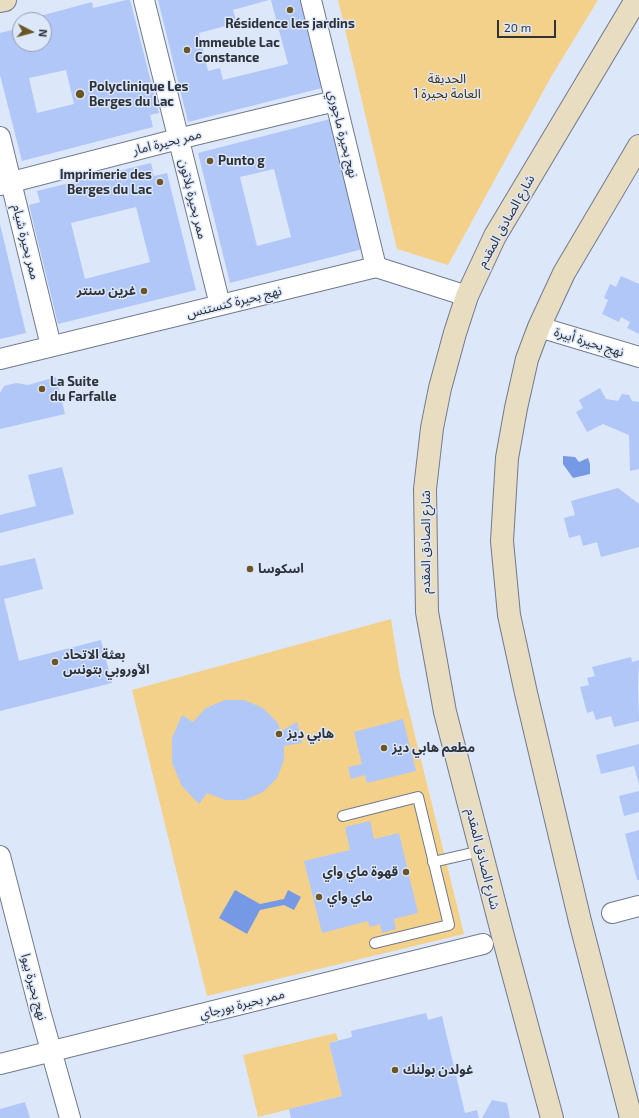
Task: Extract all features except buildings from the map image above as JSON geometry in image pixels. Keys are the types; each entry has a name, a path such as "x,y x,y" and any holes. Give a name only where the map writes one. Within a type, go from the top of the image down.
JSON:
{"main road":[{"path":"0,1 5,0"},
{"name":"شارع الصادق المقدم","path":"552,1118 445,712 427,612 425,489 432,428 440,388 467,296 495,236 636,0"},
{"path":"631,1118 580,921 509,615 502,541 507,458 527,359 539,327 564,273 639,146"}],"street":[{"name":"ممر بحيرة بلاتون","path":"144,0 220,305"},
{"name":"نهج بحيرة ماجوري","path":"311,0 376,267"},
{"name":"ممر بحيرة امار","path":"6,183 178,139 335,102"},
{"name":"ممر بحيرة شيام","path":"0,137 6,183 52,346"},
{"path":"376,267 467,296"},
{"name":"نهج بحيرة كنستنس","path":"0,359 376,267"},
{"name":"نهج بحيرة أبيرة","path":"539,327 639,357"},
{"name":"نهج بحيرة بيوا","path":"0,856 40,1011 70,1118"},
{"path":"612,913 639,906"},
{"name":"ممر بحيرة بورجاي","path":"0,1064 483,944"}],"lane":[{"path":"343,816 418,797 449,925 376,943"},
{"path":"433,862 481,851"}],"green space":[{"name":"الحديقة العامة بحيرة 1","path":"338,0 598,0 551,77 448,265 397,249"},
{"path":"391,619 400,675 464,934 207,996 132,690"},
{"path":"336,1033 338,1040 329,1043 342,1096 258,1117 243,1055"}],"water":[{"path":"563,456 575,457 579,462 588,458 590,464 590,474 573,478 563,464"},
{"path":"235,890 260,904 284,899 288,890 301,897 294,910 284,905 260,910 247,934 219,918"}],"place":[{"name":"Résidence les jardins","path":"290,10"},
{"name":"Immeuble Lac Constance","path":"187,50"},
{"name":"Polyclinique Les Berges du Lac","path":"80,94"},
{"name":"Punto g","path":"210,161"},
{"name":"Imprimerie des Berges du Lac","path":"160,182"},
{"name":"غرين سنتر","path":"144,291"},
{"name":"La Suite du Farfalle","path":"42,389"},
{"name":"اسكوسا","path":"250,569"},
{"name":"بعثة الاتحاد الأوروبي بتونس","path":"55,662"},
{"name":"هابي ديز","path":"279,734"},
{"name":"مطعم هابي ديز","path":"384,748"},
{"name":"قهوة ماي واي","path":"406,872"},
{"name":"ماي واي","path":"319,897"},
{"name":"غولدن بولنك","path":"395,1070"}]}
